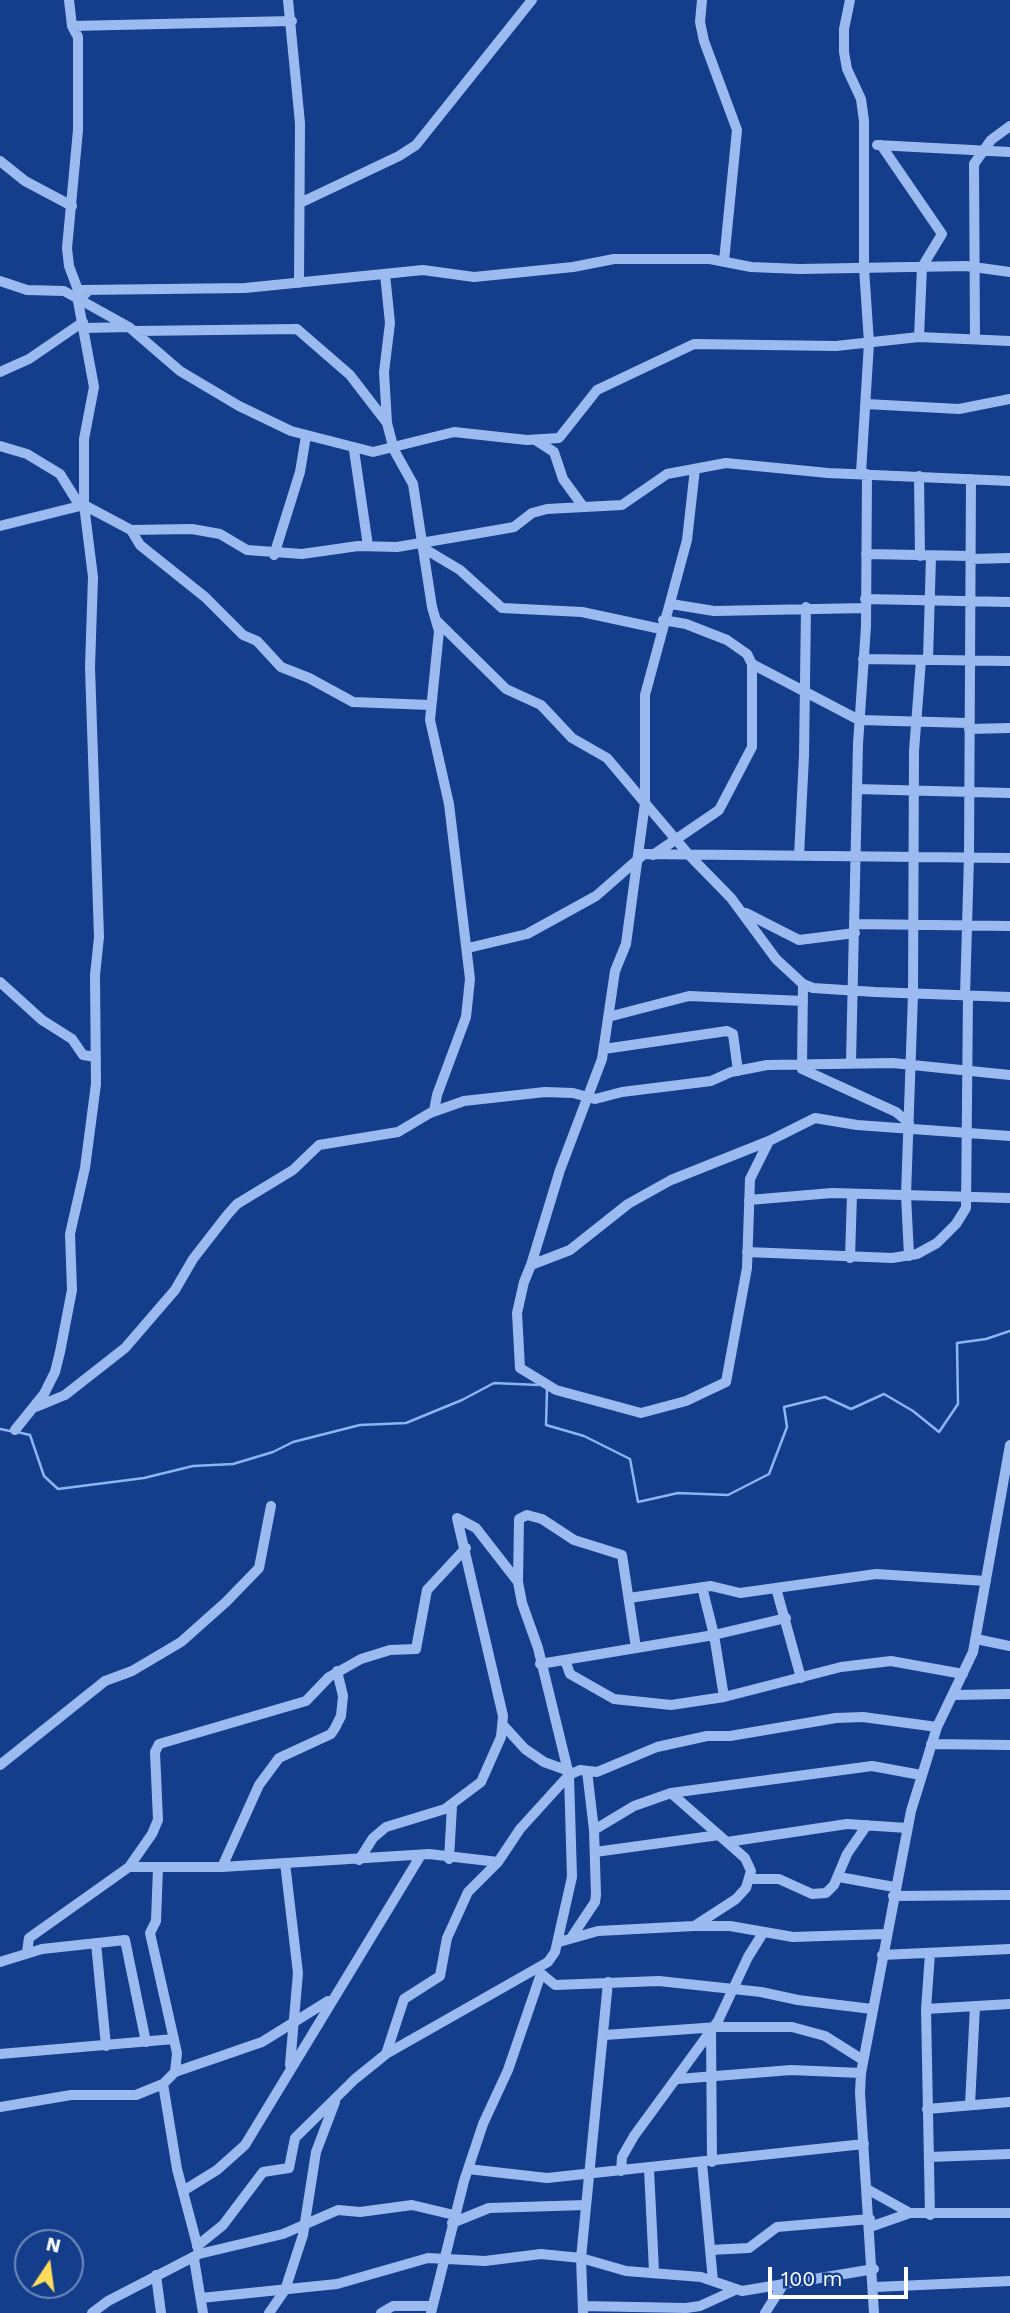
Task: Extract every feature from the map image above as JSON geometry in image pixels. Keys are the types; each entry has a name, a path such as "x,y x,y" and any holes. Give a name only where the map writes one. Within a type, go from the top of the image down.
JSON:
{"street":[{"path":"15,1430 36,1407 55,1372 72,1290 68,1250 94,1102 96,1057 99,937 90,667 93,578 82,505 84,439 94,387 82,294 67,257 78,131 78,37 72,26 69,0"},
{"path":"288,0 300,123 299,283"},
{"path":"300,203 399,156 416,145 532,0"},
{"path":"702,0 700,22 704,41 737,130 724,261"},
{"path":"850,0 844,29 844,52 863,109 864,268 869,343 864,474 865,604 859,720 855,991 851,1063"},
{"path":"72,26 292,21"},
{"path":"975,339 974,169 983,150 1010,126"},
{"path":"864,144 1010,152"},
{"path":"881,145 940,227 942,237 922,267 919,337"},
{"path":"0,161 25,181 72,206"},
{"path":"0,281 27,290 82,294 246,288 423,271 474,276 573,267 609,259 724,261 764,268 975,267 1010,272"},
{"path":"385,274 390,323 384,372 387,423 394,450 413,484 434,618 439,631 430,720 449,804 461,914 468,948 469,1006 434,1111"},
{"path":"82,294 132,329 180,371 204,387 306,436 373,453 394,450 454,432 536,440 559,438 565,434 597,390 694,344 835,346 919,337 1010,341"},
{"path":"0,372 29,359 84,325 132,329 297,329 350,375 387,423"},
{"path":"866,404 959,409 1010,399"},
{"path":"274,555 300,472 306,436"},
{"path":"536,440 554,452 563,479 582,505"},
{"path":"0,446 27,454 60,474 82,505 131,530 181,529 217,533 239,548 274,555 368,546 424,545 514,527 538,511 582,505 622,505 667,474 726,463 864,474 1010,481"},
{"path":"354,450 368,546"},
{"path":"695,469 687,540 671,604 662,624 645,695 645,803 626,944 615,971 604,1049 524,1282 517,1313 520,1368 556,1390 641,1413 686,1401 726,1382 747,1252 750,1179 769,1141"},
{"path":"909,1255 906,1195 908,1064 913,994 912,857 916,721 929,601 919,476"},
{"path":"747,1252 850,1258 909,1255 937,1243 956,1224 966,1208 971,479"},
{"path":"0,526 82,505"},
{"path":"131,530 140,545 205,597 243,635 261,644 281,667 309,677 353,702 430,705"},
{"path":"424,545 460,570 502,608 582,612 662,624 686,624 733,643 747,654 752,664 751,752 719,810 678,841 653,855"},
{"path":"866,554 1010,558"},
{"path":"671,604 713,611 929,601 1010,602"},
{"path":"799,856 806,607"},
{"path":"434,618 506,689 541,705 572,738 607,758 689,855 741,910 776,958 803,984 813,988 855,991 1010,997"},
{"path":"863,659 1010,661"},
{"path":"752,664 859,720 1010,728"},
{"path":"857,789 1010,793"},
{"path":"468,948 527,934 596,896 644,854 1010,858"},
{"path":"741,910 799,940 855,929 913,924 1010,926"},
{"path":"0,982 42,1020 72,1039 83,1055 96,1057"},
{"path":"803,984 802,1063 805,1072 867,1097 901,1115 909,1125"},
{"path":"608,1017 689,996 803,1001"},
{"path":"604,1049 727,1031 733,1034 738,1071"},
{"path":"36,1407 65,1395 125,1348 152,1321 207,1239 237,1204 293,1170 319,1145 398,1132 434,1111 464,1101 545,1092 587,1095 594,1099 622,1092 711,1081 738,1071 767,1065 908,1064 1010,1075"},
{"path":"531,1265 579,1245 636,1198 711,1162 769,1141 816,1118 1010,1136"},
{"path":"749,1200 852,1194 1010,1198"},
{"path":"850,1258 852,1194"},
{"path":"874,2313 874,2269 864,2144 861,2073 863,2060 907,1828 937,1727 963,1674 975,1639 1010,1445"},
{"path":"0,1765 105,1681 132,1671 181,1642 226,1602 259,1568 271,1506"},
{"path":"565,1940 572,1877 569,1773 519,1582 519,1519 527,1515 554,1524 574,1540 619,1552 636,1648"},
{"path":"519,1582 476,1528 459,1517 456,1521 466,1548 504,1726 525,1749 544,1762 569,1773 597,1772 657,1747 707,1736 730,1736 835,1718 863,1717 937,1727"},
{"path":"26,1952 29,1938 129,1867 152,1834 158,1820 155,1752 159,1744 306,1701 337,1671 379,1652 416,1649 427,1590 466,1548"},
{"path":"629,1598 719,1586 740,1593 876,1574 986,1581"},
{"path":"702,1587 714,1635 724,1697"},
{"path":"776,1588 801,1678"},
{"path":"541,1664 714,1635 786,1618"},
{"path":"975,1639 1010,1646"},
{"path":"565,1660 570,1674 614,1699 681,1705 724,1697 841,1667 891,1661 963,1674"},
{"path":"222,1867 259,1785 279,1758 331,1734 335,1728 341,1716 343,1696 337,1671"},
{"path":"953,1695 1010,1694"},
{"path":"359,1860 373,1838 386,1827 452,1806 481,1782 487,1773 504,1726"},
{"path":"931,1744 1010,1745"},
{"path":"594,1830 634,1806 671,1793 872,1766 921,1776"},
{"path":"197,2253 223,2225 263,2172 289,2168 295,2138 386,2054 538,1971 548,1962 595,1902 594,1830 587,1771"},
{"path":"386,2054 404,1998 440,1976 447,1938 462,1902 498,1862 520,1829 569,1773"},
{"path":"671,1793 745,1858 750,1879 736,1899 694,1926"},
{"path":"449,1859 452,1806"},
{"path":"595,1852 847,1824 907,1828"},
{"path":"750,1879 779,1879 812,1894 831,1890 847,1854 867,1825"},
{"path":"129,1867 222,1867 421,1855 498,1862"},
{"path":"183,2191 218,2170 244,2145 421,1855"},
{"path":"285,1863 298,1973 290,2068"},
{"path":"158,1867 156,1921 150,1933 174,2039 177,2061 175,2072"},
{"path":"839,1877 894,1891 1010,1895"},
{"path":"565,1940 598,1931 694,1926 730,1926 793,1937 885,1934"},
{"path":"621,2171 626,2150 711,2029 735,1990 748,1957 764,1933"},
{"path":"0,1962 26,1952 122,1939 127,1941 146,2042"},
{"path":"96,1943 106,2046"},
{"path":"882,1955 1010,1949"},
{"path":"930,1954 926,2009 930,2215"},
{"path":"538,1971 555,1985 659,1981 872,2009"},
{"path":"380,2313 393,2306 431,2309 442,2259 468,2169 483,2124 508,2070 538,1971"},
{"path":"608,1982 605,2035 581,2258 583,2309 686,2308 700,2306 735,2290 874,2269"},
{"path":"0,2107 71,2095 136,2095 163,2084 175,2072 262,2042 331,1999"},
{"path":"926,2009 1010,2004"},
{"path":"971,2105 975,2006"},
{"path":"711,2029 707,2162 713,2281"},
{"path":"605,2035 711,2029 810,2030 863,2060"},
{"path":"0,2054 174,2039"},
{"path":"678,2079 711,2074 808,2069 861,2073"},
{"path":"163,2084 197,2253 203,2313"},
{"path":"269,2313 285,2290 306,2224 316,2152 336,2099"},
{"path":"927,2109 1010,2102"},
{"path":"468,2169 547,2178 864,2144"},
{"path":"929,2157 1010,2154"},
{"path":"649,2169 654,2271"},
{"path":"867,2189 910,2213"},
{"path":"85,2313 102,2309 197,2253 236,2247 306,2224 338,2210 360,2212 412,2205 453,2219 489,2208 586,2204"},
{"path":"710,2250 749,2248 777,2227 870,2223 910,2213 1010,2213"},
{"path":"201,2298 337,2284 416,2259 493,2261 541,2255 581,2258 626,2271 654,2271 713,2281 735,2290"},
{"path":"156,2275 161,2313"},
{"path":"875,2287 1010,2281"},
{"path":"765,2313 785,2282"}],"waterway":[{"path":"547,1390 546,1425 584,1436 630,1459 638,1502 678,1493 728,1495 769,1474 787,1427 784,1407 825,1397 851,1409 884,1394 913,1411 939,1432 958,1404 957,1343 986,1339 1010,1331"},
{"path":"17,1432 30,1435 44,1476 58,1489 144,1478 193,1466 233,1464 273,1452 293,1442 360,1425 406,1423 462,1400 494,1383 538,1385"},
{"path":"0,1429 10,1431"}]}
